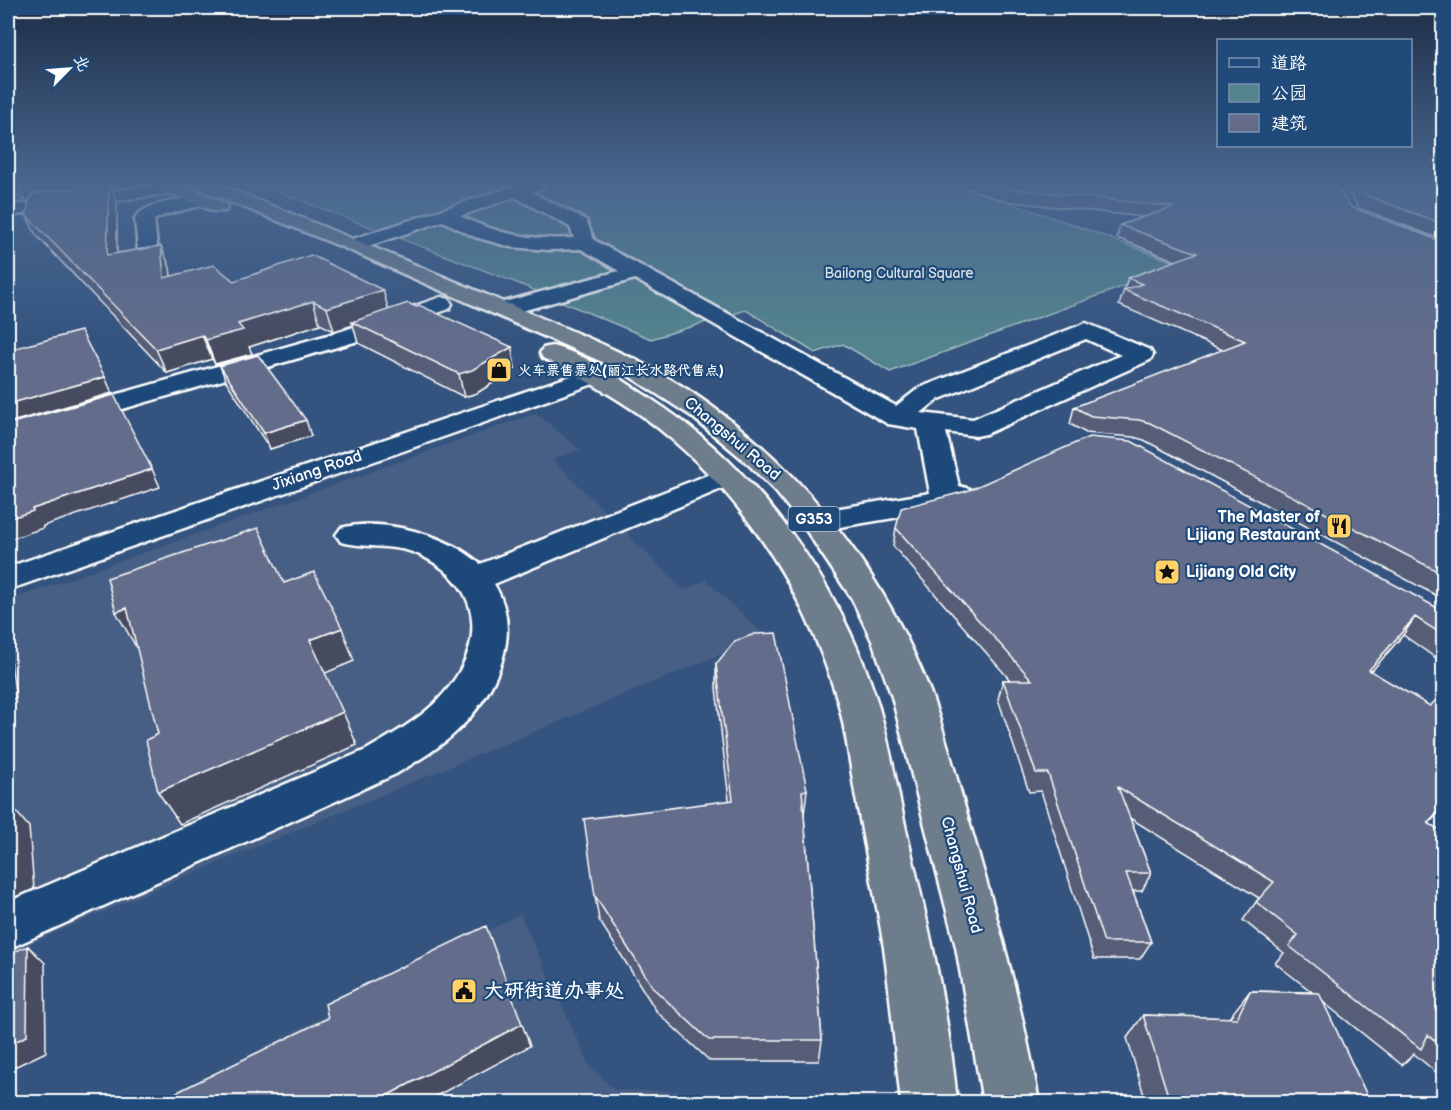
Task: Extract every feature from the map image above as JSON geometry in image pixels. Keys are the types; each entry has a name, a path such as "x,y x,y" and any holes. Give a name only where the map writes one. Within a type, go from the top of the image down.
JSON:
{"highway":[{"name":"Changshui Road","path":"287,235 441,304 675,392 724,429 787,486 816,521 868,597 891,643 912,697 981,947 1011,1102"},
{"name":"Changshui Road","path":"323,235 354,245 504,309 612,369 728,476 775,532 798,567 819,606 840,650 857,701 909,948 929,1102"}],"street":[{"path":"146,235 149,262"},
{"path":"354,245 385,235"},
{"path":"487,235 516,242 585,243 898,418 976,428 1141,355 1086,330 928,394 898,418"},
{"path":"582,235 585,243"},
{"path":"504,309 638,272"},
{"path":"8,434 350,336 441,304"},
{"name":"Jixiang Road","path":"8,579 612,369"},
{"path":"930,422 947,500"},
{"path":"475,579 728,476"},
{"path":"816,521 947,500 980,486"},
{"path":"8,926 381,762 433,730 464,696 476,679 487,654 492,630 490,608 482,588 452,558 431,547 381,536 352,535"}],"shaded area":[{"path":"536,413 580,450 552,459 684,590 706,580 765,636 186,876 8,953 8,601"},
{"name":"大研街道办事处","path":"520,914 590,1067 615,1090 803,1095 803,1102 159,1102"}],"green space":[{"name":"Bailong Cultural Square","path":"391,235 1100,235 1182,265 890,372 843,344 815,353 746,310 651,339 517,283"}],"building":[{"path":"45,235 108,235 107,255 161,246 164,278 214,265 234,281 311,255 383,290 327,308 313,301 238,324 243,330 206,340 202,335 156,349"},
{"path":"1147,235 1424,235 1443,242 1443,574 1150,423 1091,416 1074,407 1245,341 1124,290 1142,284 1128,278 1197,253"},
{"path":"408,303 416,307 419,305 512,347 472,370 459,374 352,322"},
{"path":"81,331 105,377 8,404 8,350"},
{"path":"258,355 306,420 264,433 220,366"},
{"path":"114,395 152,469 8,519 8,424"},
{"path":"1089,437 1131,441 1443,611 1443,635 1415,617 1369,670 1430,706 1443,693 1443,807 1428,823 1443,832 1443,1047 1428,1035 1421,1049 1289,946 1298,935 1256,902 1274,882 1118,787 1151,873 1126,873 1151,942 1104,942 1048,773 1036,773 1003,680 1032,680 896,528 901,508 967,491"},
{"path":"258,528 284,583 314,572 342,628 310,640 343,712 158,792 146,740 158,734 127,608 116,612 107,578"},
{"path":"776,633 807,790 802,791 822,1040 709,1040 654,989 595,896 584,819 733,800 716,664 735,641 755,634"},
{"path":"8,819 10,863 8,864"},
{"path":"486,926 522,1024 375,1102 157,1102 328,1018 325,1004"},
{"path":"28,946 27,1036 8,1045 8,954"},
{"path":"1250,991 1319,993 1370,1102 1170,1102 1143,1015 1237,1018"},
{"path":"631,1097 716,1102 630,1102"}],"place":[{"name":"火车票售票处(丽江长水路代售点)","path":"499,370"},
{"name":"The Master of Lijiang Restaurant","path":"1339,526"},
{"name":"Lijiang Old City","path":"1167,572"},
{"name":"大研街道办事处","path":"464,991"}]}
